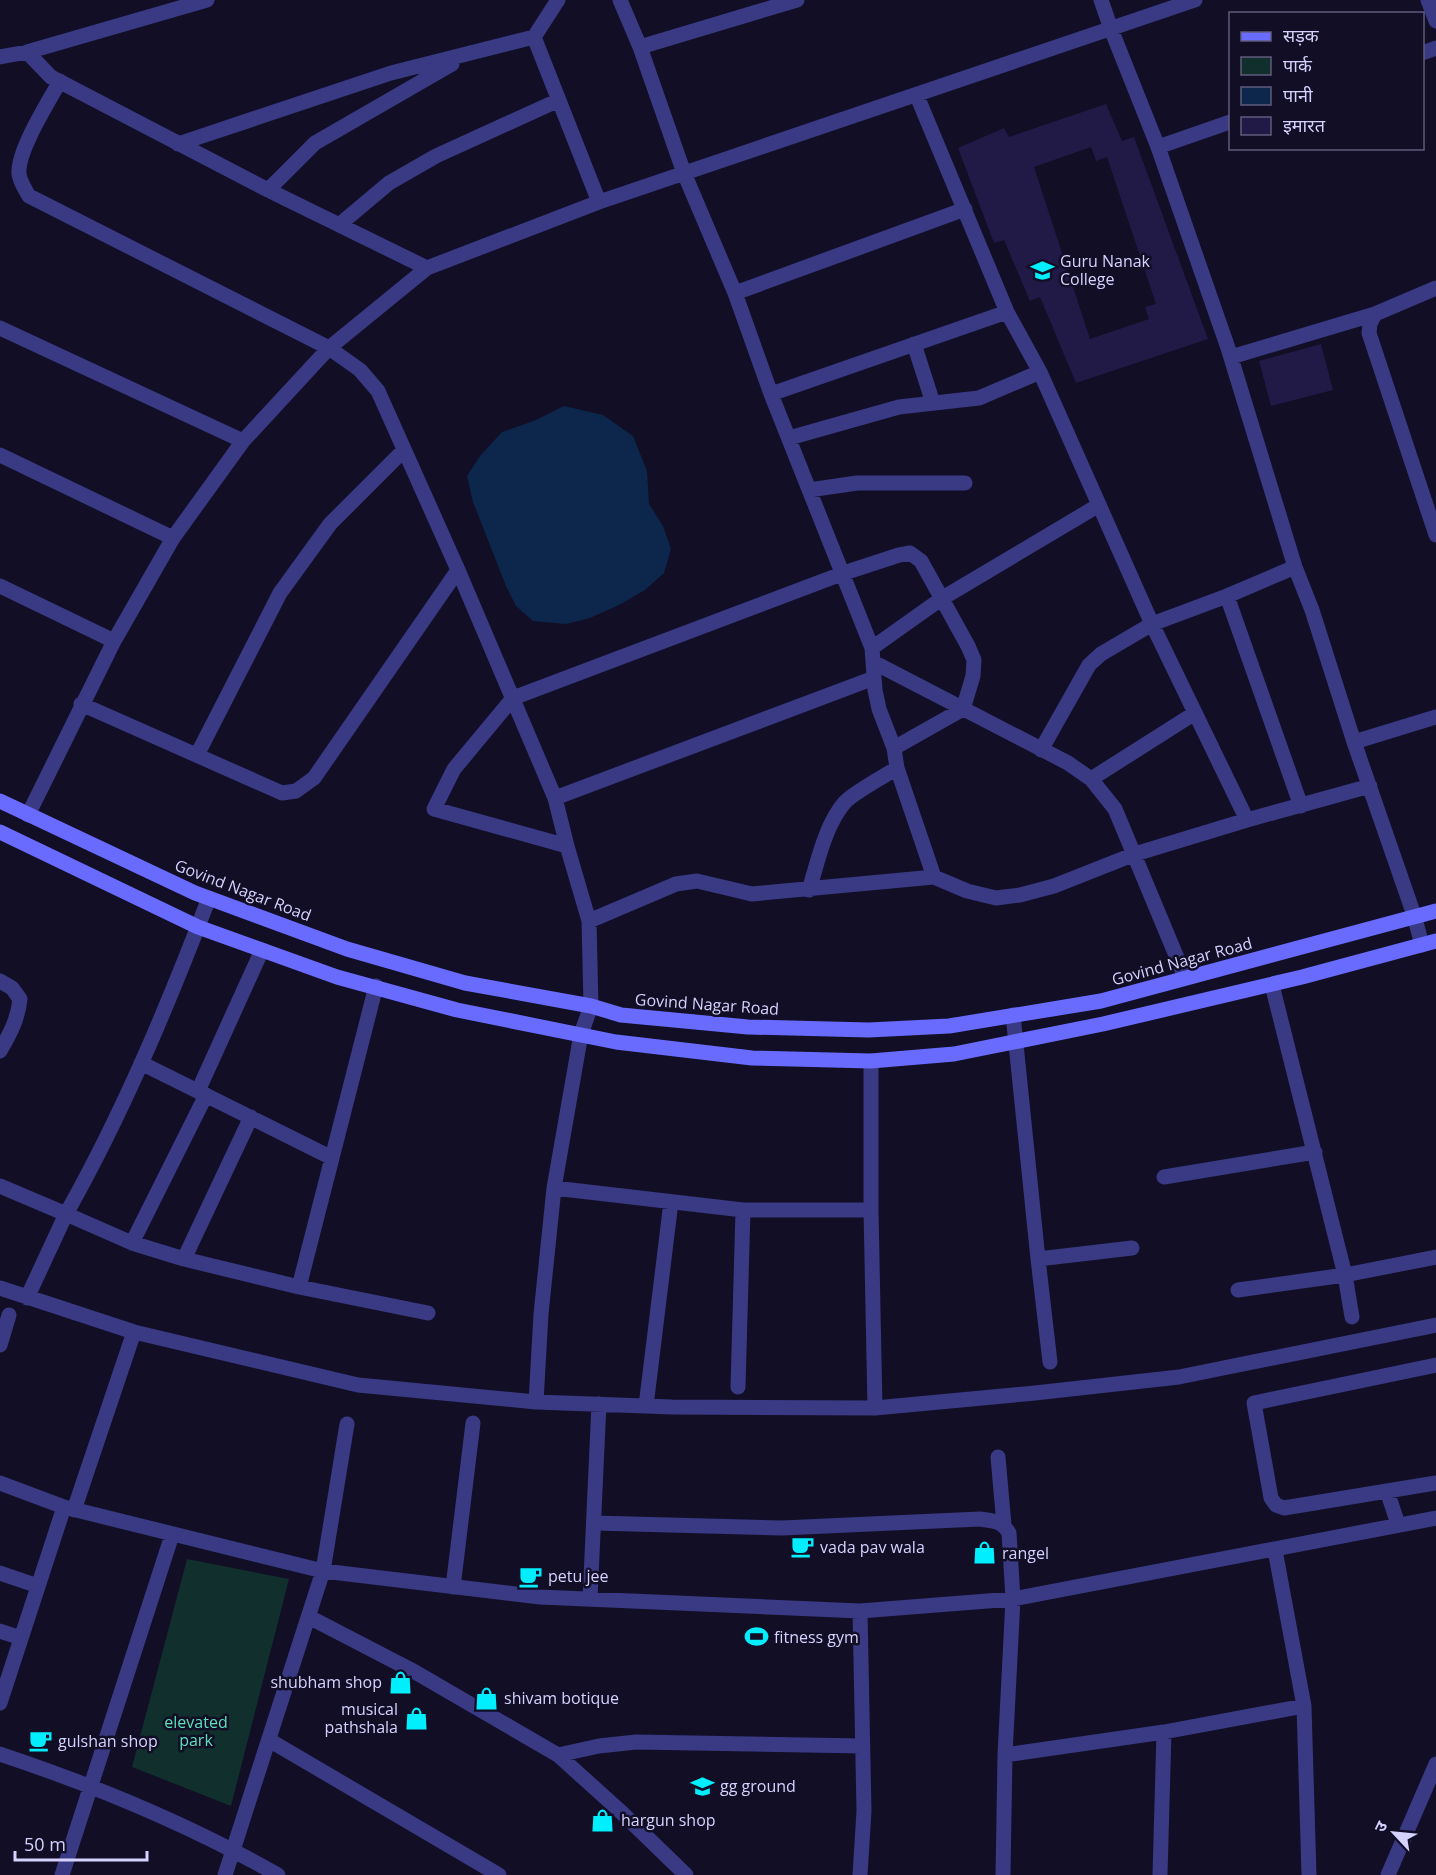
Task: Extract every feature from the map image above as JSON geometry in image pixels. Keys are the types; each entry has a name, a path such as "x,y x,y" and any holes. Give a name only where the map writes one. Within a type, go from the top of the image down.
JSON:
{"main road":[{"name":"Govind Nagar Road","path":"0,801 209,897 347,949 465,983 591,1006 621,1015 748,1027 869,1030 949,1026 1101,1001 1298,949 1414,915 1436,911"},
{"path":"0,832 198,927 337,977 457,1010 616,1042 752,1058 872,1061 954,1054 1103,1024 1272,985 1429,943"}],"street":[{"path":"0,57 27,52 207,0"},
{"path":"178,144 391,74 534,37 558,0"},
{"path":"620,0 640,47 684,173 735,293 771,394 844,573 873,655 879,709 894,748 897,768 934,877"},
{"path":"640,47 797,0"},
{"path":"1101,0 1158,147 1231,357 1295,567 1312,610 1354,742 1414,915 1429,943"},
{"path":"28,815 81,704 173,538 243,441 329,348 427,268 599,202 1195,0"},
{"path":"1428,0 1436,21"},
{"path":"534,37 599,202"},
{"path":"27,52 51,77 268,190 427,268"},
{"path":"268,190 315,143 468,55"},
{"path":"60,81 22,153 19,174 29,196 329,348 360,370 378,391 458,570 555,798 589,921 591,1006 581,1034 554,1188 541,1314 536,1402"},
{"path":"917,96 1007,312 1040,372 1152,624 1247,820"},
{"path":"339,225 389,183 436,156 559,100"},
{"path":"1158,147 1229,122"},
{"path":"735,293 965,209"},
{"path":"1231,357 1375,314 1436,288"},
{"path":"771,394 1007,312"},
{"path":"1375,314 1369,333 1436,535"},
{"path":"0,328 243,441"},
{"path":"914,344 933,403"},
{"path":"789,438 889,409 979,398 1040,372"},
{"path":"197,755 280,593 330,524 404,450"},
{"path":"0,455 173,538"},
{"path":"809,490 857,483 965,483"},
{"path":"873,655 941,599 1099,505"},
{"path":"567,846 435,808 454,769 513,698 844,573 910,553 921,561 974,660 973,676 963,709 894,748"},
{"path":"1041,750 1089,665 1101,654 1152,624 1295,567"},
{"path":"81,704 282,793 296,791 314,778 458,570"},
{"path":"0,586 114,641"},
{"path":"1227,596 1301,806"},
{"path":"873,655 963,709 1068,763 1090,779 1115,809 1185,977"},
{"path":"555,798 874,678"},
{"path":"1090,779 1195,713"},
{"path":"1354,742 1436,717"},
{"path":"809,890 832,823 846,801 897,768"},
{"path":"589,921 676,884 697,881 752,894 934,877 967,891 996,898 1020,895 1054,886 1135,854 1370,786"},
{"path":"27,1298 141,1063 209,897"},
{"path":"132,1243 202,1093 262,950"},
{"path":"0,981 12,988 20,999 18,1014 0,1051"},
{"path":"1272,985 1345,1275 1352,1317"},
{"path":"299,1287 376,986"},
{"path":"1013,1015 1050,1362"},
{"path":"872,1061 871,1210 875,1408"},
{"path":"141,1063 332,1158"},
{"path":"184,1259 250,1117"},
{"path":"1164,1177 1315,1152"},
{"path":"0,1186 132,1243 184,1259 299,1287 428,1313"},
{"path":"554,1188 743,1210 871,1210"},
{"path":"646,1406 671,1202"},
{"path":"738,1387 743,1210"},
{"path":"1038,1259 1132,1248"},
{"path":"1238,1290 1345,1275 1436,1257"},
{"path":"0,1288 134,1332 358,1385 536,1402 646,1406 875,1408 1158,1380 1436,1325"},
{"path":"0,1345 9,1315"},
{"path":"0,1703 38,1586 134,1332"},
{"path":"1436,1365 1254,1403 1271,1498 1276,1505 1284,1508 1436,1483"},
{"path":"590,1599 599,1404"},
{"path":"453,1587 472,1423"},
{"path":"225,1875 323,1571 347,1424"},
{"path":"998,1457 1004,1525"},
{"path":"0,1484 69,1509 323,1571 540,1597 860,1611 1013,1599 1436,1518"},
{"path":"1387,1491 1398,1524"},
{"path":"594,1523 782,1528 980,1520 998,1521 1004,1525 1009,1533 1013,1599 1005,1755 1003,1875"},
{"path":"62,1875 172,1535"},
{"path":"1275,1550 1304,1706 1309,1875"},
{"path":"0,1573 38,1586"},
{"path":"860,1611 864,1811 860,1875"},
{"path":"309,1617 415,1672 558,1755 611,1802 686,1875"},
{"path":"0,1631 21,1638"},
{"path":"1005,1755 1164,1732 1304,1706"},
{"path":"1160,1875 1164,1732"},
{"path":"269,1740 499,1875"},
{"path":"558,1755 599,1746 636,1742 863,1746"},
{"path":"0,1754 90,1785 234,1850 278,1875"},
{"path":"1388,1875 1436,1764"}],"green space":[{"name":"elevated park","path":"187,1559 289,1579 231,1806 132,1767"}],"water":[{"path":"564,406 603,415 633,436 647,471 649,504 663,526 671,549 664,573 645,590 590,618 566,624 533,621 516,606 473,502 467,476 480,456 502,432 536,420"}],"building":[{"name":"Guru Nanak College","path":"1106,104 1122,141 1134,137 1208,339 1076,383 1040,297 1030,301 1004,240 994,243 958,148 1004,128 1009,137","holes":["1091,147 1096,161 1107,157 1156,304 1145,307 1149,319 1090,339 1034,167"]},
{"path":"1321,344 1333,390 1271,406 1259,361"}],"place":[{"name":"Guru Nanak College","path":"1042,270"},
{"name":"vada pav wala","path":"802,1547"},
{"name":"rangel","path":"984,1553"},
{"name":"petu jee","path":"530,1576"},
{"name":"fitness gym","path":"756,1637"},
{"name":"shubham shop","path":"400,1682"},
{"name":"shivam botique","path":"486,1698"},
{"name":"musical pathshala","path":"416,1718"},
{"name":"gulshan shop","path":"40,1741"},
{"name":"gg ground","path":"702,1786"},
{"name":"hargun shop","path":"603,1820"}]}
